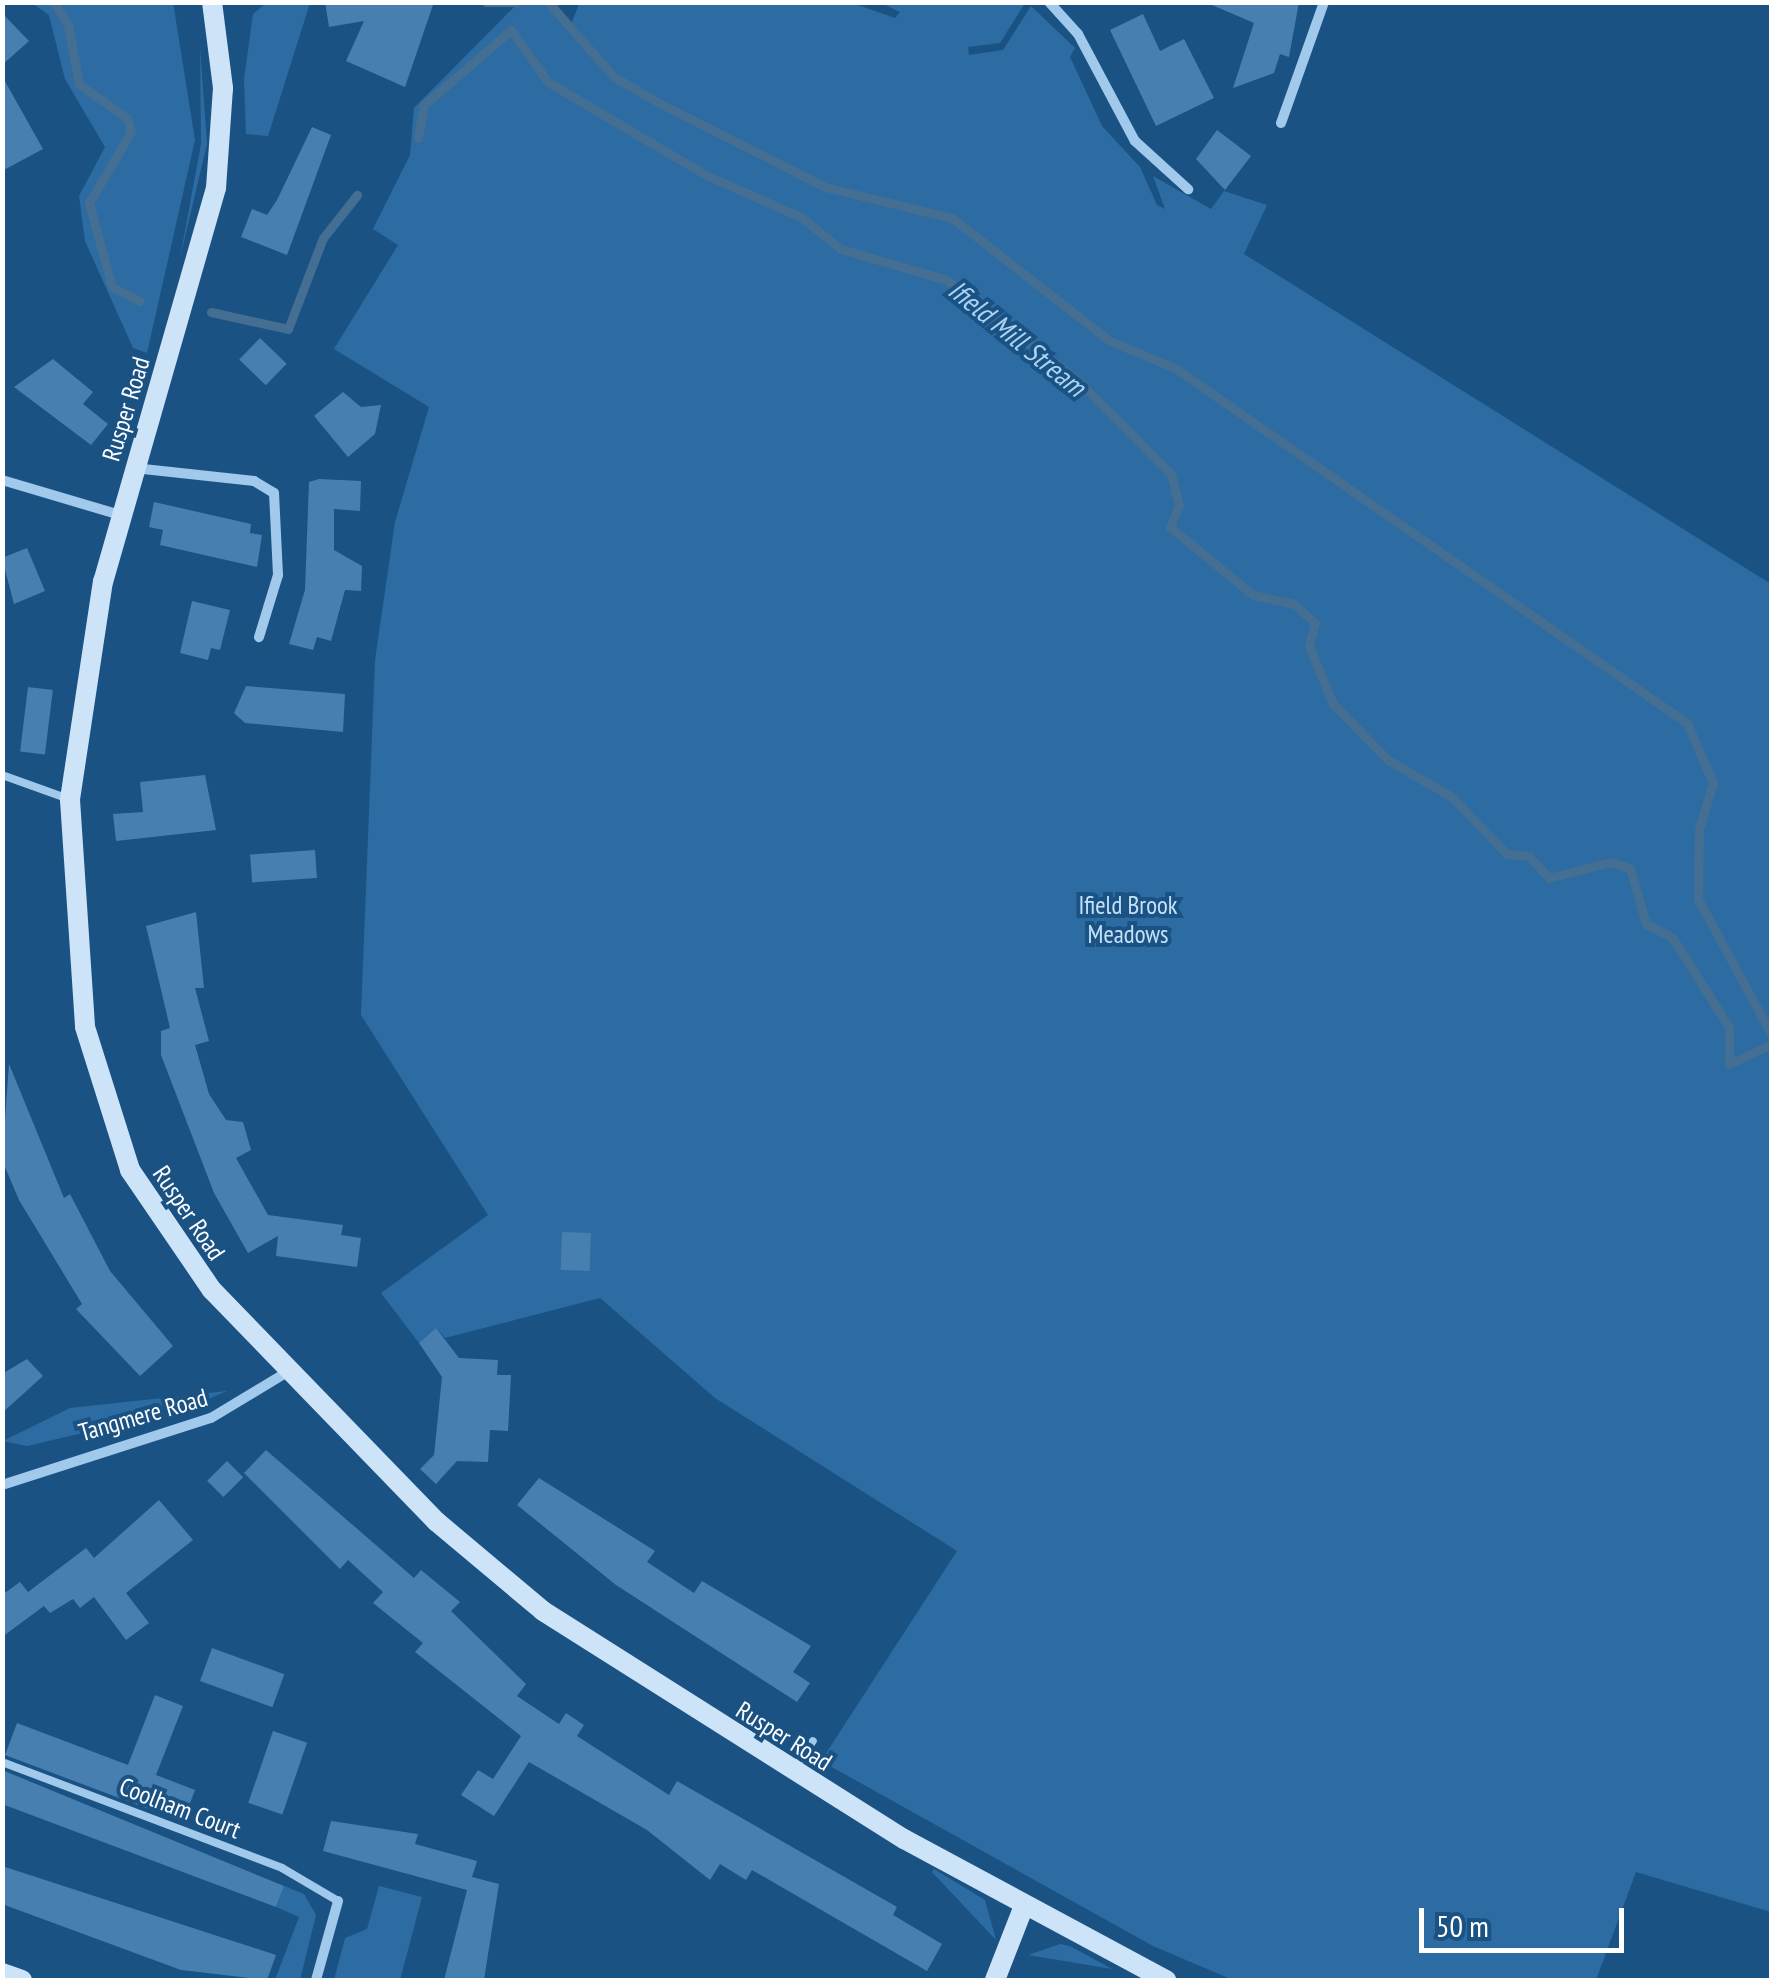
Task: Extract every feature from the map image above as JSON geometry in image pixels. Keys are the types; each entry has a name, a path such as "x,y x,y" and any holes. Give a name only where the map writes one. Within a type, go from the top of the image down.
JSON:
{"street":[{"name":"Rusper Road","path":"212,2 224,102 216,188 120,515 90,636 70,800 80,992 110,1123 179,1250 289,1372 506,1582 792,1771 1023,1908 1166,1980"},
{"path":"1050,2 1078,34 1135,140 1188,190"},
{"path":"1280,123 1324,2"},
{"path":"134,468 254,481 274,493 278,575 258,636"},
{"path":"2,480 120,515"},
{"name":"Tangmere Road","path":"2,1485 211,1418 289,1372"},
{"path":"316,1980 338,1902"},
{"path":"995,1980 1023,1908"},
{"path":"2,1973 22,1980"}],"lane":[{"path":"2,775 70,800"},
{"path":"792,1771 813,1741"},
{"name":"Coolham Court","path":"2,1762 282,1868 338,1902"}],"green space":[{"path":"173,2 195,140 147,353 133,348 85,241 79,196 105,147 65,79 49,15 32,3"},
{"name":"Ifield Brook Meadows","path":"580,2 855,4 895,18 900,12 881,3 1025,3 1000,43 968,47 969,55 1003,50 1031,6 1075,48 1070,57 1102,126 1140,167 1157,205 1165,209 1153,176 1211,209 1224,191 1267,205 1244,254 1771,584 1771,1912 1636,1872 1596,1980 1233,1980 1153,1946 821,1761 957,1551 715,1398 600,1298 445,1338 436,1328 419,1343 381,1293 488,1215 361,1015 375,660 395,522 429,407 334,349 398,245 373,229 410,155 414,108 518,3 556,3 571,24"},
{"path":"266,3 310,3 268,136 246,134 244,79 253,14"},
{"path":"200,47 207,144 180,258 201,144"},
{"path":"227,1391 186,1409 27,1446 3,1441 70,1408"},
{"path":"934,1869 985,1900 996,1940 932,1872"},
{"path":"284,1886 304,1894 316,1915 300,1980 275,1980 299,1917 276,1907"},
{"path":"379,1886 422,1897 400,1980 334,1980 345,1938 367,1929"},
{"path":"1060,1944 1070,1946 1112,1969 1028,1955"}],"building":[{"path":"325,2 434,2 405,87 346,61 364,21 329,27"},
{"path":"1205,2 1299,2 1289,57 1280,54 1274,73 1233,88 1254,23"},
{"path":"2,13 29,41 2,65"},
{"path":"1143,14 1160,51 1184,39 1214,98 1156,126 1110,30"},
{"path":"2,76 43,149 2,171"},
{"path":"312,127 331,135 287,255 241,237 252,209 267,215 277,200"},
{"path":"1217,130 1251,156 1225,190 1196,159"},
{"path":"260,338 287,364 266,385 239,360"},
{"path":"53,359 93,392 83,404 108,424 91,445 14,387"},
{"path":"343,392 361,407 381,405 375,434 348,457 314,416"},
{"path":"361,481 360,511 334,509 334,550 362,566 361,591 345,590 331,641 317,637 313,650 289,644 305,590 309,482"},
{"path":"154,502 251,524 250,533 262,535 257,567 160,545 163,530 149,527"},
{"path":"27,548 45,591 14,604 2,558"},
{"path":"192,601 230,610 220,650 211,648 208,660 180,653"},
{"path":"246,686 345,694 343,732 245,723 234,713"},
{"path":"28,687 53,690 45,755 20,752"},
{"path":"205,775 216,830 116,841 113,814 143,812 140,782"},
{"path":"315,850 317,878 252,882 250,855"},
{"path":"196,912 204,988 195,988 209,1041 195,1045 209,1094 226,1120 243,1122 251,1150 236,1158 268,1215 343,1225 341,1235 361,1238 357,1267 276,1256 278,1236 248,1253 214,1193 161,1055 161,1031 170,1028 146,926"},
{"path":"9,1064 64,1198 70,1194 110,1271 173,1346 140,1376 76,1309 82,1304 19,1200 2,1160"},
{"path":"562,1232 591,1233 590,1271 561,1270"},
{"path":"436,1328 459,1358 498,1360 497,1375 511,1375 508,1431 490,1430 488,1462 457,1461 436,1484 420,1469 434,1455 442,1377 419,1343"},
{"path":"27,1359 43,1376 2,1413 2,1374"},
{"path":"266,1450 414,1578 421,1570 460,1602 451,1611 526,1684 517,1696 559,1724 566,1713 584,1725 577,1736 669,1795 677,1781 897,1907 893,1915 942,1944 927,1971 752,1870 746,1880 720,1864 710,1880 647,1830 529,1762 494,1816 461,1795 478,1770 493,1779 521,1736 415,1652 423,1643 373,1603 383,1592 348,1560 340,1569 244,1473"},
{"path":"227,1461 243,1477 223,1497 207,1481"},
{"path":"539,1478 655,1551 647,1562 694,1593 702,1581 811,1646 793,1672 810,1683 797,1702 616,1585 517,1505"},
{"path":"159,1500 193,1540 126,1593 149,1623 126,1640 94,1597 80,1608 73,1599 50,1613 44,1606 2,1637 2,1595 20,1582 28,1592 86,1548 94,1558"},
{"path":"212,1648 284,1674 272,1707 200,1681"},
{"path":"155,1695 183,1706 156,1775 195,1790 183,1822 5,1755 17,1723 128,1765"},
{"path":"273,1731 307,1743 282,1815 248,1803"},
{"path":"2,1770 284,1886 276,1907 2,1804"},
{"path":"331,1821 418,1834 415,1844 477,1861 472,1877 499,1884 484,1980 444,1980 467,1890 323,1851"},
{"path":"2,1866 276,1955 267,1980 181,1970 2,1904"}],"waterway":[{"path":"54,2 68,25 79,84 127,118 131,132 89,203 112,287 140,301"},
{"path":"486,2 517,2"},
{"path":"548,2 614,77 661,104 825,187 952,218 1110,341 1175,368 1687,723 1713,783 1699,829 1698,899 1772,1036"},
{"name":"Ifield Mill Stream","path":"418,138 424,105 511,30 548,82 706,175 801,217 841,249 947,280 1078,381 1171,474 1179,505 1170,527 1253,595 1294,604 1315,623 1309,646 1333,704 1388,760 1452,797 1507,854 1529,856 1549,878 1611,862 1630,868 1646,924 1672,937 1729,1027 1729,1064 1772,1044"},
{"name":"Ifield Mill Stream","path":"211,312 288,329 323,238 357,195"}]}
